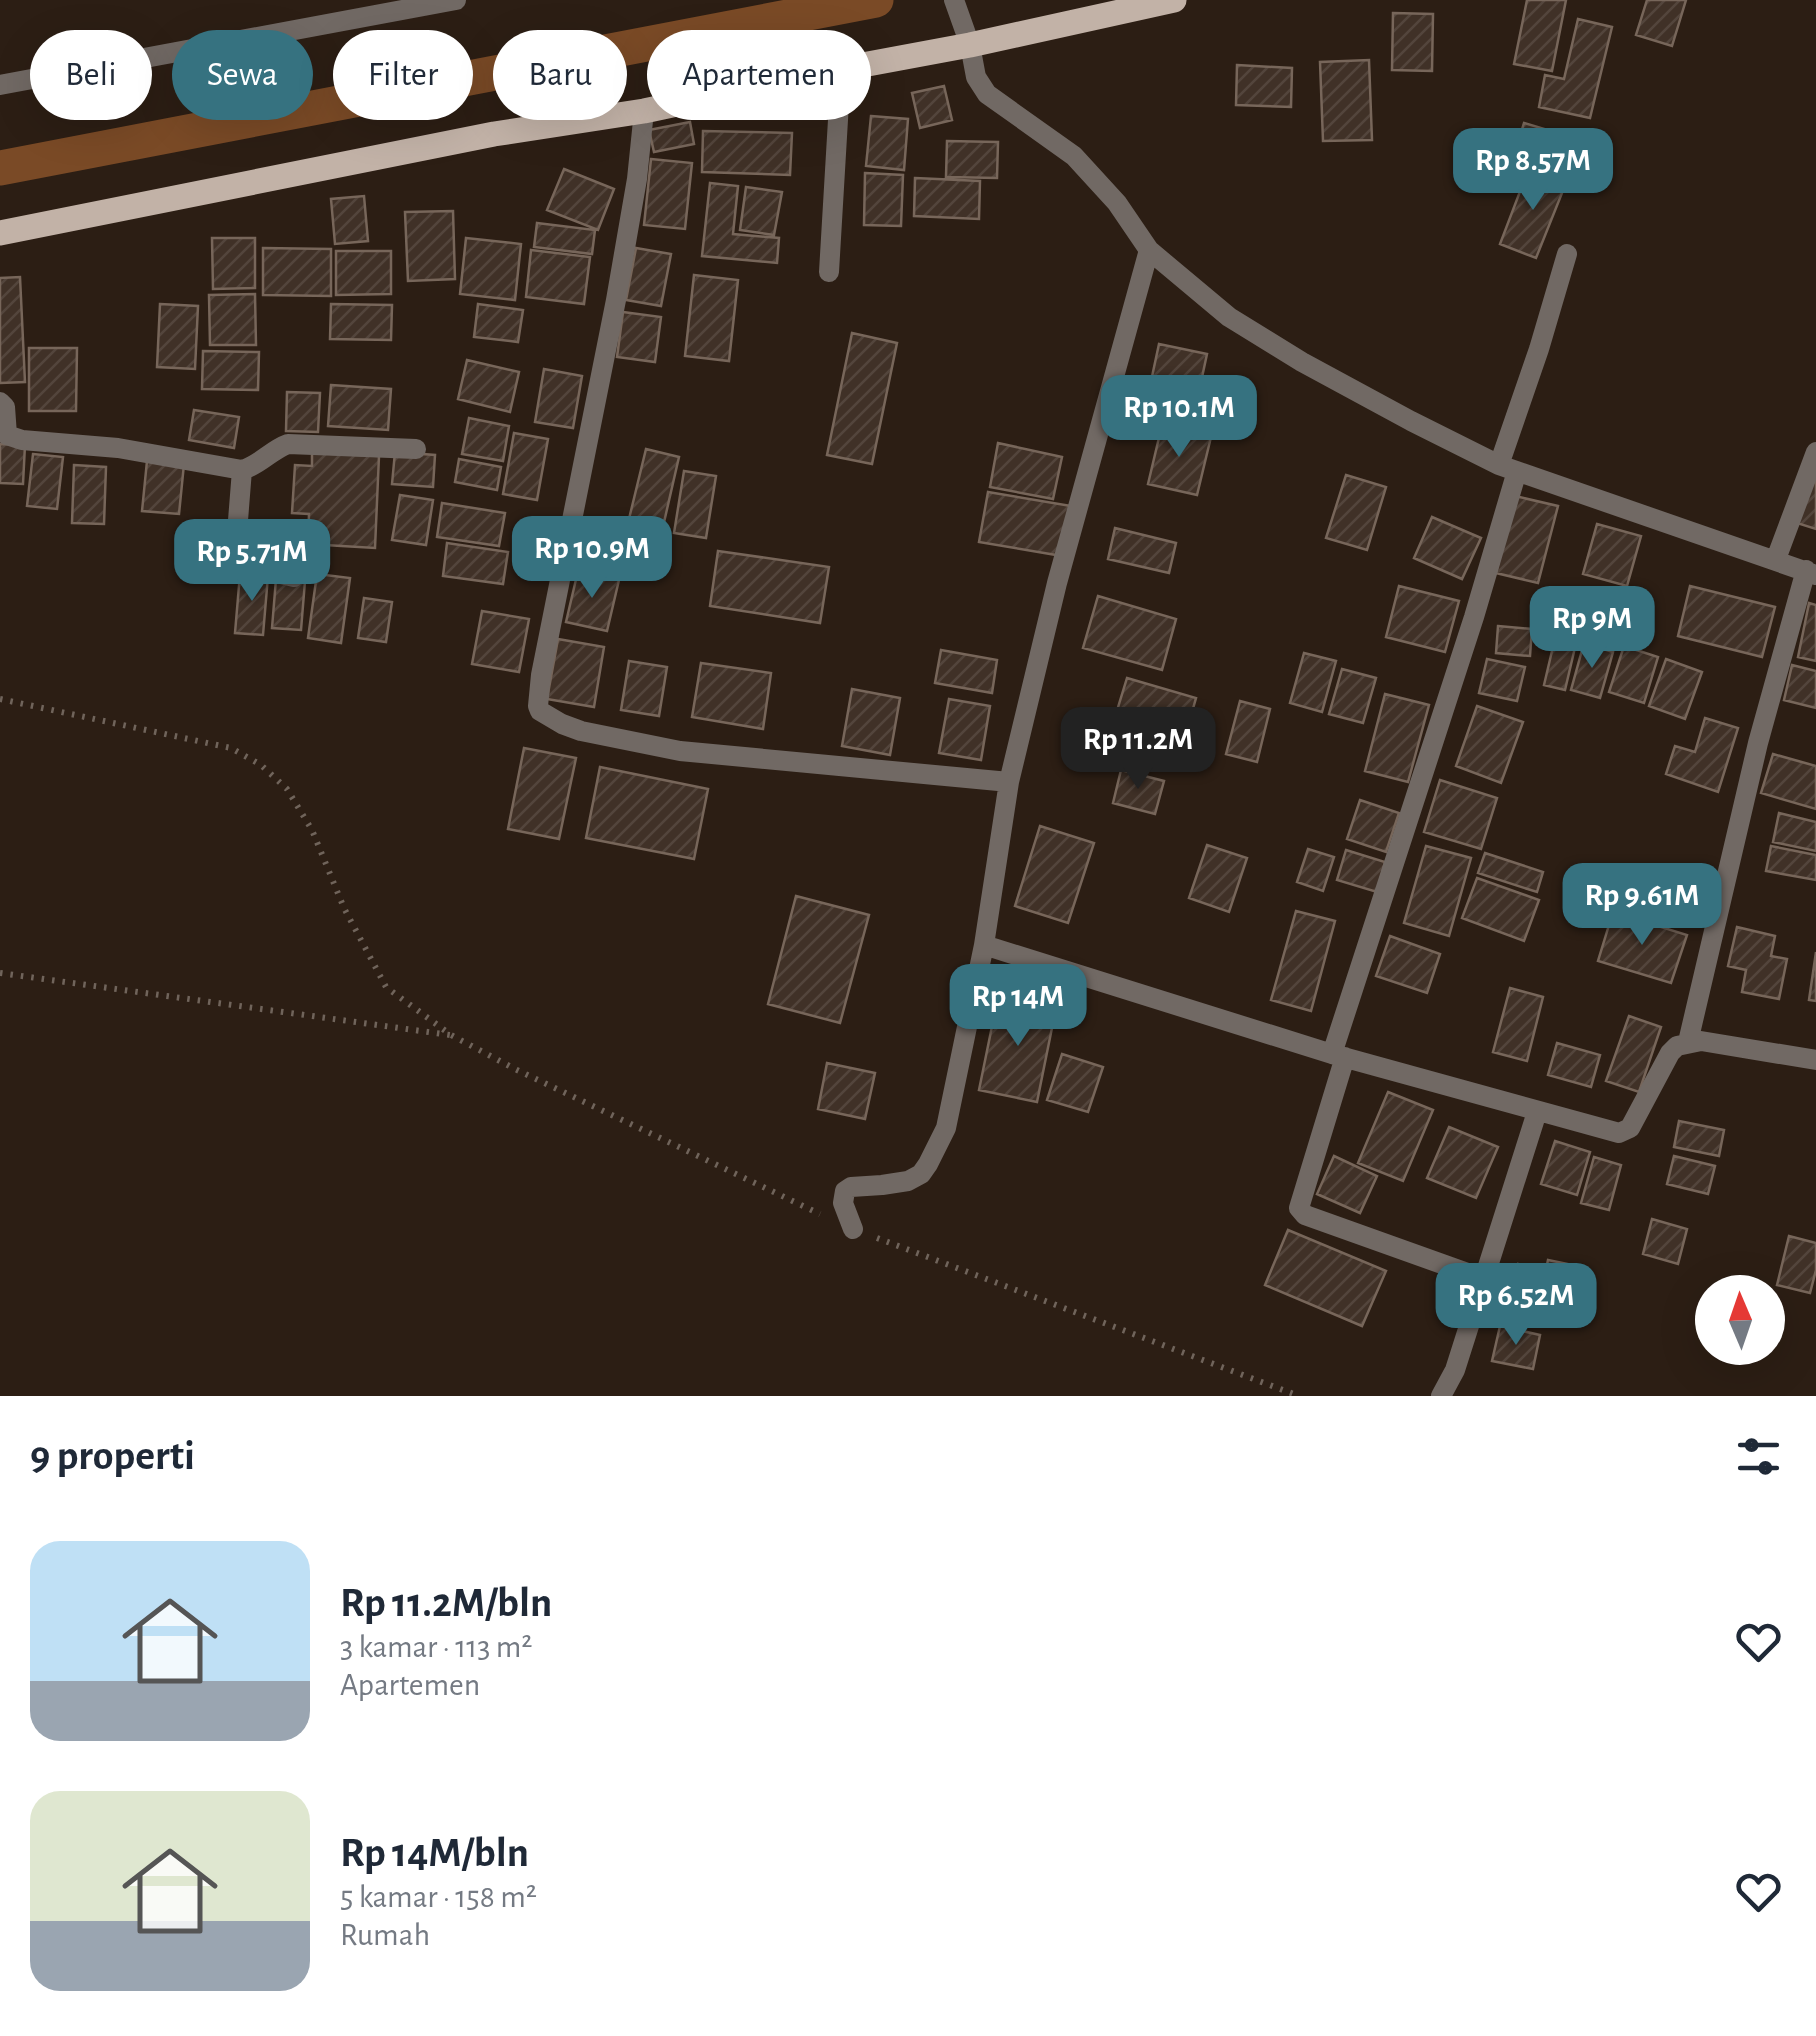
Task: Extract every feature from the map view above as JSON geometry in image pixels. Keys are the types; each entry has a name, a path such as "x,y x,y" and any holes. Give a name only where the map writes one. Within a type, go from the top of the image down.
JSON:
{"main road":[{"path":"871,64 1174,0"},
{"path":"0,233 494,134 647,110"}],"street":[{"path":"0,85 377,8 456,0"},
{"path":"954,2 976,77 987,94 1074,156 1117,204 1149,250 1229,318 1302,362 1508,468 1811,572 1758,743 1688,1042"},
{"path":"644,111 637,179 616,300 540,675 540,711 581,730 680,751 1008,782"},
{"path":"828,272 838,120"},
{"path":"853,1229 843,1203 847,1189 908,1180 921,1174 946,1128 984,946 1008,782 1056,583 1149,250"},
{"path":"1484,1280 1305,1215 1299,1208 1339,1055 1474,617 1508,468 1566,254"},
{"path":"0,402 9,437 118,448 242,470 288,444 416,449"},
{"path":"1776,560 1816,452"},
{"path":"242,470 234,558 242,565 294,577"},
{"path":"984,946 1339,1055 1608,1130 1626,1132 1670,1053 1688,1042 1816,1060"},
{"path":"1440,1396 1455,1370 1538,1112"}],"path":[{"path":"0,699 232,748 261,764 287,790 312,830 344,908 386,987 451,1035 515,1070 853,1229 1299,1396"},
{"path":"0,973 451,1035"}],"building":[{"path":"1527,0 1566,0 1552,71 1514,64"},
{"path":"1647,0 1686,0 1672,46 1636,35"},
{"path":"1393,13 1433,14 1432,71 1392,70"},
{"path":"1578,19 1612,27 1590,118 1539,107 1545,75 1564,79"},
{"path":"1369,60 1372,140 1323,141 1320,62"},
{"path":"1237,65 1292,68 1291,107 1236,105"},
{"path":"944,86 952,120 920,128 912,93"},
{"path":"871,116 908,119 904,170 866,166"},
{"path":"690,122 694,144 654,152 649,130"},
{"path":"1524,123 1568,136 1557,171 1513,158"},
{"path":"703,131 792,133 790,175 702,172"},
{"path":"947,141 998,142 997,178 946,177"},
{"path":"651,159 692,163 685,229 644,225"},
{"path":"1529,168 1566,183 1536,258 1500,244"},
{"path":"564,169 614,189 598,230 547,210"},
{"path":"865,173 903,175 901,226 864,225"},
{"path":"915,178 980,181 979,219 914,216"},
{"path":"710,183 738,186 733,234 779,238 777,263 702,256"},
{"path":"746,187 782,192 774,235 740,230"},
{"path":"364,196 368,241 335,244 331,199"},
{"path":"453,211 455,279 408,281 405,212"},
{"path":"537,223 595,230 592,254 534,247"},
{"path":"212,238 255,238 255,288 213,289"},
{"path":"466,238 521,244 515,300 460,294"},
{"path":"263,248 331,249 331,296 263,295"},
{"path":"636,248 671,254 661,306 626,300"},
{"path":"531,250 590,257 584,304 526,297"},
{"path":"336,251 391,251 391,294 336,295"},
{"path":"694,275 738,280 729,361 685,356"},
{"path":"20,277 25,382 0,383 0,278"},
{"path":"255,294 256,345 210,345 209,295"},
{"path":"160,304 198,306 195,369 157,367"},
{"path":"331,304 392,305 391,340 330,339"},
{"path":"478,304 523,310 518,342 474,337"},
{"path":"623,312 661,317 655,362 617,357"},
{"path":"852,333 897,343 872,464 827,455"},
{"path":"1159,344 1207,354 1195,410 1147,400"},
{"path":"29,348 77,348 76,411 29,411"},
{"path":"203,351 259,352 258,390 202,389"},
{"path":"467,360 519,372 510,412 458,399"},
{"path":"544,369 582,376 573,428 535,422"},
{"path":"331,385 391,389 388,430 328,426"},
{"path":"287,392 320,393 318,432 286,431"},
{"path":"194,410 239,417 234,448 189,440"},
{"path":"469,418 509,426 503,461 462,454"},
{"path":"1162,425 1211,437 1197,495 1148,484"},
{"path":"514,433 548,439 537,500 503,494"},
{"path":"998,443 1062,457 1053,499 990,487"},
{"path":"0,444 25,445 23,484 0,483"},
{"path":"646,449 679,457 662,531 628,523"},
{"path":"395,452 435,455 433,487 392,484"},
{"path":"312,453 379,456 375,548 308,544 309,514 292,513 295,465 312,466"},
{"path":"33,454 63,457 57,509 27,506"},
{"path":"459,459 501,467 497,490 455,482"},
{"path":"147,461 184,464 179,514 142,511"},
{"path":"74,465 106,467 104,524 72,523"},
{"path":"684,471 716,476 706,538 674,533"},
{"path":"1816,472 1816,529 1797,523"},
{"path":"1346,475 1386,487 1367,550 1326,538"},
{"path":"988,492 1071,506 1062,556 979,542"},
{"path":"400,495 433,500 426,545 392,540"},
{"path":"1515,496 1558,506 1538,583 1496,573"},
{"path":"442,503 505,513 499,546 437,537"},
{"path":"1432,517 1481,538 1462,579 1414,558"},
{"path":"1597,524 1641,536 1627,586 1583,574"},
{"path":"1115,528 1176,543 1169,573 1108,559"},
{"path":"447,543 508,552 503,584 443,576"},
{"path":"718,551 829,567 820,623 710,606"},
{"path":"578,571 619,580 607,631 566,622"},
{"path":"240,574 268,576 263,635 235,633"},
{"path":"317,574 350,578 341,643 308,638"},
{"path":"276,579 305,581 301,630 272,628"},
{"path":"1399,586 1459,601 1445,652 1386,637"},
{"path":"1690,586 1775,607 1762,657 1678,636"},
{"path":"1098,596 1176,619 1162,670 1083,648"},
{"path":"364,598 392,602 386,642 358,638"},
{"path":"1809,603 1816,605 1816,661 1798,657"},
{"path":"482,611 529,619 519,672 472,664"},
{"path":"1498,626 1532,629 1530,656 1496,653"},
{"path":"1556,634 1577,639 1565,690 1544,685"},
{"path":"558,639 604,647 594,707 547,699"},
{"path":"1584,643 1613,652 1600,698 1571,690"},
{"path":"1624,646 1658,657 1644,703 1609,692"},
{"path":"941,650 997,660 992,693 935,683"},
{"path":"1304,653 1336,661 1322,712 1290,703"},
{"path":"1487,659 1525,667 1517,701 1479,693"},
{"path":"1666,659 1702,672 1685,719 1649,706"},
{"path":"629,661 667,667 659,716 621,710"},
{"path":"701,663 771,673 763,729 692,717"},
{"path":"1792,665 1816,671 1816,708 1784,700"},
{"path":"1342,669 1376,678 1363,723 1329,714"},
{"path":"1127,678 1196,698 1186,733 1116,714"},
{"path":"852,689 900,698 890,755 842,746"},
{"path":"1385,694 1429,705 1408,782 1365,771"},
{"path":"949,699 990,706 981,760 939,753"},
{"path":"1240,701 1270,709 1257,762 1226,754"},
{"path":"1477,706 1523,722 1501,783 1456,766"},
{"path":"1705,718 1738,728 1718,792 1666,774 1675,746 1695,752"},
{"path":"524,748 576,758 559,839 508,829"},
{"path":"1773,754 1816,766 1816,809 1761,793"},
{"path":"600,767 708,789 694,859 586,838"},
{"path":"1121,770 1164,781 1155,814 1113,803"},
{"path":"1440,780 1497,798 1481,849 1424,832"},
{"path":"1360,800 1399,813 1386,852 1347,839"},
{"path":"1779,813 1816,822 1816,851 1773,842"},
{"path":"1040,826 1094,843 1068,923 1015,906"},
{"path":"1207,845 1247,858 1229,912 1189,898"},
{"path":"1426,846 1471,858 1449,936 1404,923"},
{"path":"1771,846 1816,855 1816,880 1766,871"},
{"path":"1308,849 1334,857 1323,891 1297,882"},
{"path":"1346,850 1385,862 1377,892 1337,880"},
{"path":"1485,853 1543,872 1537,892 1478,873"},
{"path":"1477,878 1539,900 1524,941 1462,918"},
{"path":"796,896 869,915 840,1023 768,1004"},
{"path":"1296,911 1335,921 1311,1011 1271,1000"},
{"path":"1613,912 1687,935 1671,983 1598,961"},
{"path":"1737,927 1775,936 1771,956 1787,959 1779,999 1742,992 1746,970 1728,966"},
{"path":"1390,936 1440,954 1427,993 1376,976"},
{"path":"1816,952 1816,1001 1809,1000"},
{"path":"1510,988 1543,997 1527,1061 1493,1052"},
{"path":"998,997 1056,1008 1037,1102 979,1090"},
{"path":"1629,1016 1661,1027 1639,1092 1606,1081"},
{"path":"1557,1043 1600,1055 1591,1087 1548,1075"},
{"path":"1062,1054 1103,1067 1088,1112 1047,1100"},
{"path":"827,1063 875,1073 865,1119 818,1109"},
{"path":"1388,1092 1433,1110 1403,1181 1358,1163"},
{"path":"1679,1121 1724,1130 1719,1156 1674,1147"},
{"path":"1449,1127 1498,1147 1476,1198 1427,1178"},
{"path":"1555,1141 1590,1152 1577,1195 1541,1184"},
{"path":"1334,1156 1377,1176 1360,1213 1317,1194"},
{"path":"1674,1156 1715,1166 1708,1194 1667,1184"},
{"path":"1594,1157 1621,1165 1609,1210 1581,1203"},
{"path":"1652,1219 1687,1229 1678,1264 1643,1254"},
{"path":"1288,1230 1386,1271 1362,1326 1265,1285"},
{"path":"1789,1236 1816,1243 1816,1270 1810,1293 1785,1287 1785,1275 1779,1275"},
{"path":"1548,1260 1582,1267 1570,1323 1536,1315"},
{"path":"1518,1264 1542,1271 1527,1324 1503,1317"},
{"path":"1500,1326 1540,1335 1533,1369 1492,1361"}],"waterway":[{"path":"0,168 876,0"}]}
